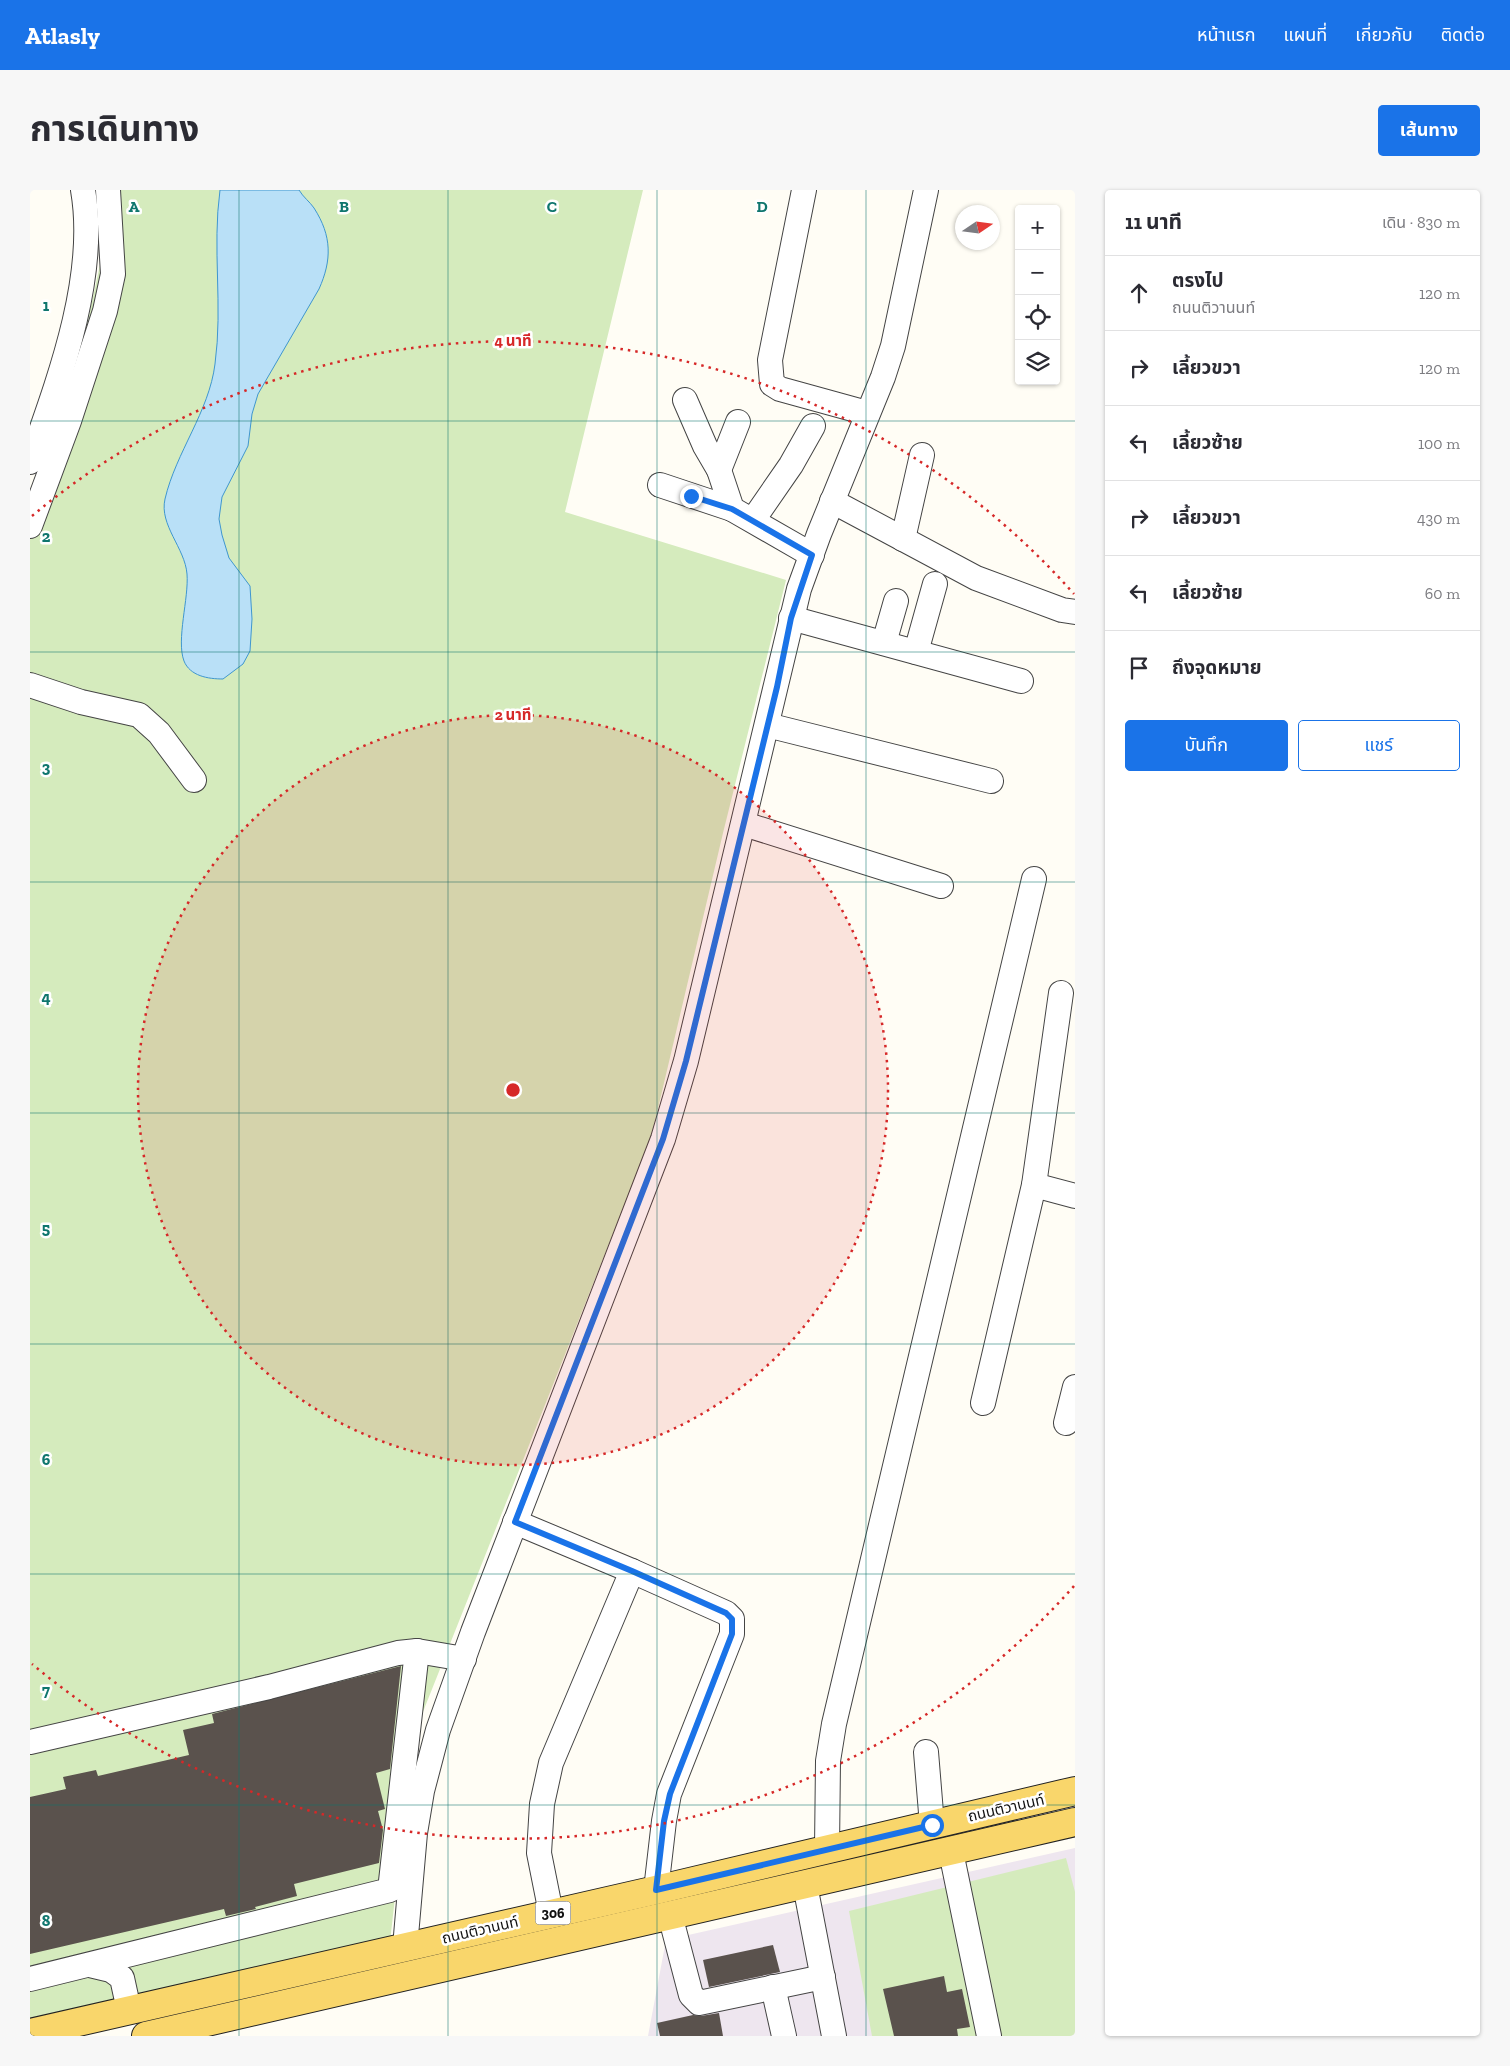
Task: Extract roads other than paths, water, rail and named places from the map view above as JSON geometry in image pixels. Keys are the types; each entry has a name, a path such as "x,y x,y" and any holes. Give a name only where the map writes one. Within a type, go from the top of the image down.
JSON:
{"main road":[{"name":"ถนนติวานนท์","path":"30,2033 656,1890 1075,1791"},
{"name":"ถนนติวานนท์","path":"151,2035 1075,1822"},
{"path":"827,1850 833,1879"},
{"path":"798,1856 805,1885"}],"street":[{"path":"69,190 73,206 74,246 82,280"},
{"path":"30,462 53,396 74,319 82,280 88,238 84,190"},
{"path":"30,526 69,421 105,311 113,274 108,190"},
{"path":"804,190 770,360 772,384 780,389 867,414"},
{"path":"405,1947 411,1867 422,1791 438,1730 515,1522 663,1139 686,1061 744,824 791,618 832,501 883,377 893,346 926,190"},
{"path":"685,400 705,446 718,470 732,509"},
{"path":"718,470 738,422"},
{"path":"753,520 791,465 813,426"},
{"path":"903,539 922,455"},
{"path":"660,486 732,509 812,555"},
{"path":"832,501 976,578 1062,610 1075,612"},
{"path":"916,652 935,584"},
{"path":"884,643 896,601"},
{"path":"791,618 1021,681"},
{"path":"30,685 81,702 139,715 159,734 194,780"},
{"path":"767,724 991,781"},
{"path":"744,824 942,886"},
{"path":"827,1850 828,1761 834,1724 1034,880"},
{"path":"984,1403 1034,1185 1061,993"},
{"path":"1034,1185 1075,1196"},
{"path":"1066,1423 1075,1387"},
{"path":"515,1522 726,1613 732,1619 732,1634 670,1794 664,1821 656,1890"},
{"path":"551,1913 539,1853 542,1804 551,1763 632,1571"},
{"path":"30,1742 269,1687 398,1654 417,1651 464,1658"},
{"path":"30,1979 390,1890 417,1651"},
{"path":"926,1752 932,1825"},
{"path":"951,1852 989,2036"},
{"path":"805,1885 834,2036"},
{"path":"670,1915 691,1996 699,2003 823,1977"},
{"path":"135,2009 136,1970 146,1951"},
{"path":"90,1965 110,1970 122,1978 135,2009"},
{"path":"773,1987 784,2036"}],"water":[{"path":"220,190 299,190 320,218 327,238 328,248 326,268 319,289 258,394 252,414 248,446 222,497 219,519 222,535 229,558 250,586 252,619 250,651 243,664 223,679 200,676 191,670 184,661 181,642 187,574 182,555 169,527 164,509 170,482 212,382 218,320 217,234"}]}
